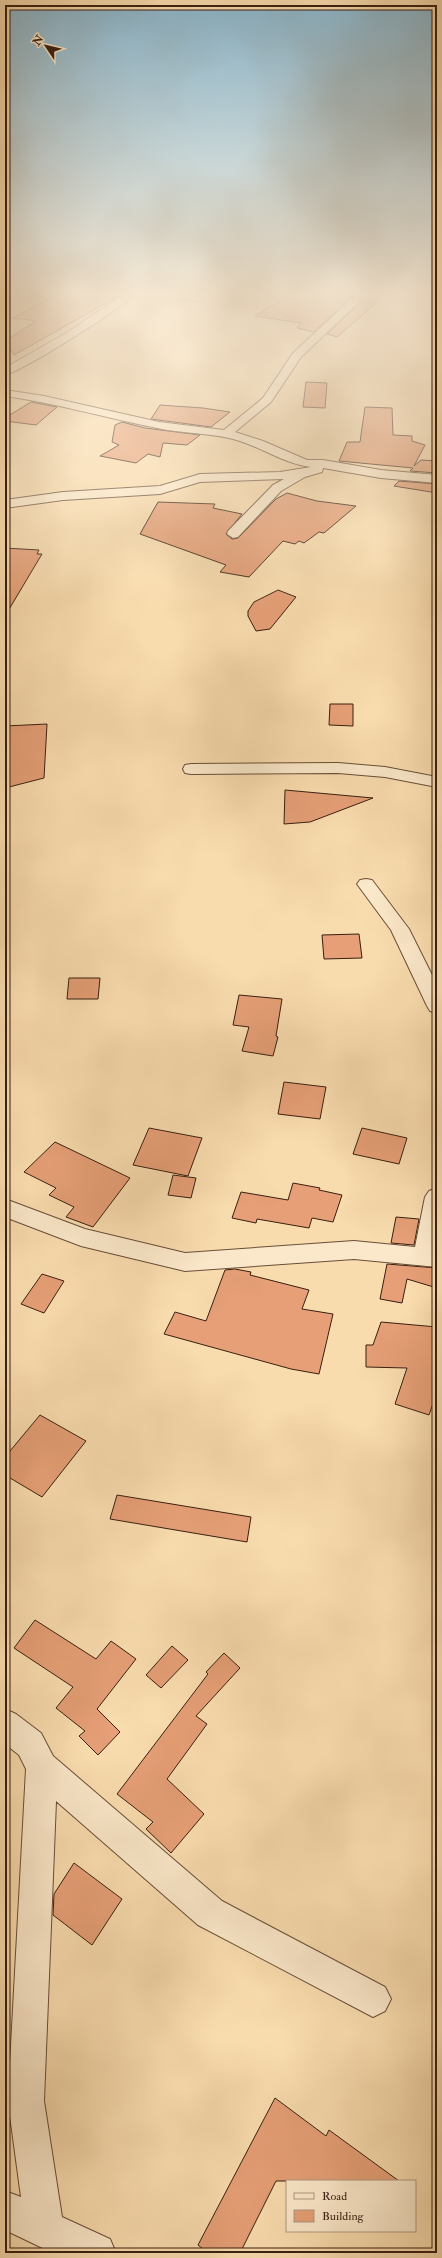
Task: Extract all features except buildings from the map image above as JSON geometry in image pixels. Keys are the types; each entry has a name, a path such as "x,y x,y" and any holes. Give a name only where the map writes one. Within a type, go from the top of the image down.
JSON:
{"street":[{"path":"53,399 162,425 200,428 226,434 252,441 292,460 313,465 323,464 381,474 437,479"},
{"path":"226,434 267,399"},
{"path":"233,534 277,488 300,475 316,470 323,464"},
{"path":"5,504 97,493 160,490 174,488 200,478 300,475"},
{"path":"191,769 338,768 385,772 437,782"},
{"path":"366,884 400,929 437,1006"},
{"path":"5,1208 81,1237 185,1262 278,1254 354,1250 431,1257 437,1197"},
{"path":"5,1725 30,1744 42,1767 210,1913 373,1999"},
{"path":"42,1767 26,2101 44,2228"},
{"path":"5,2210 96,2253"}]}
